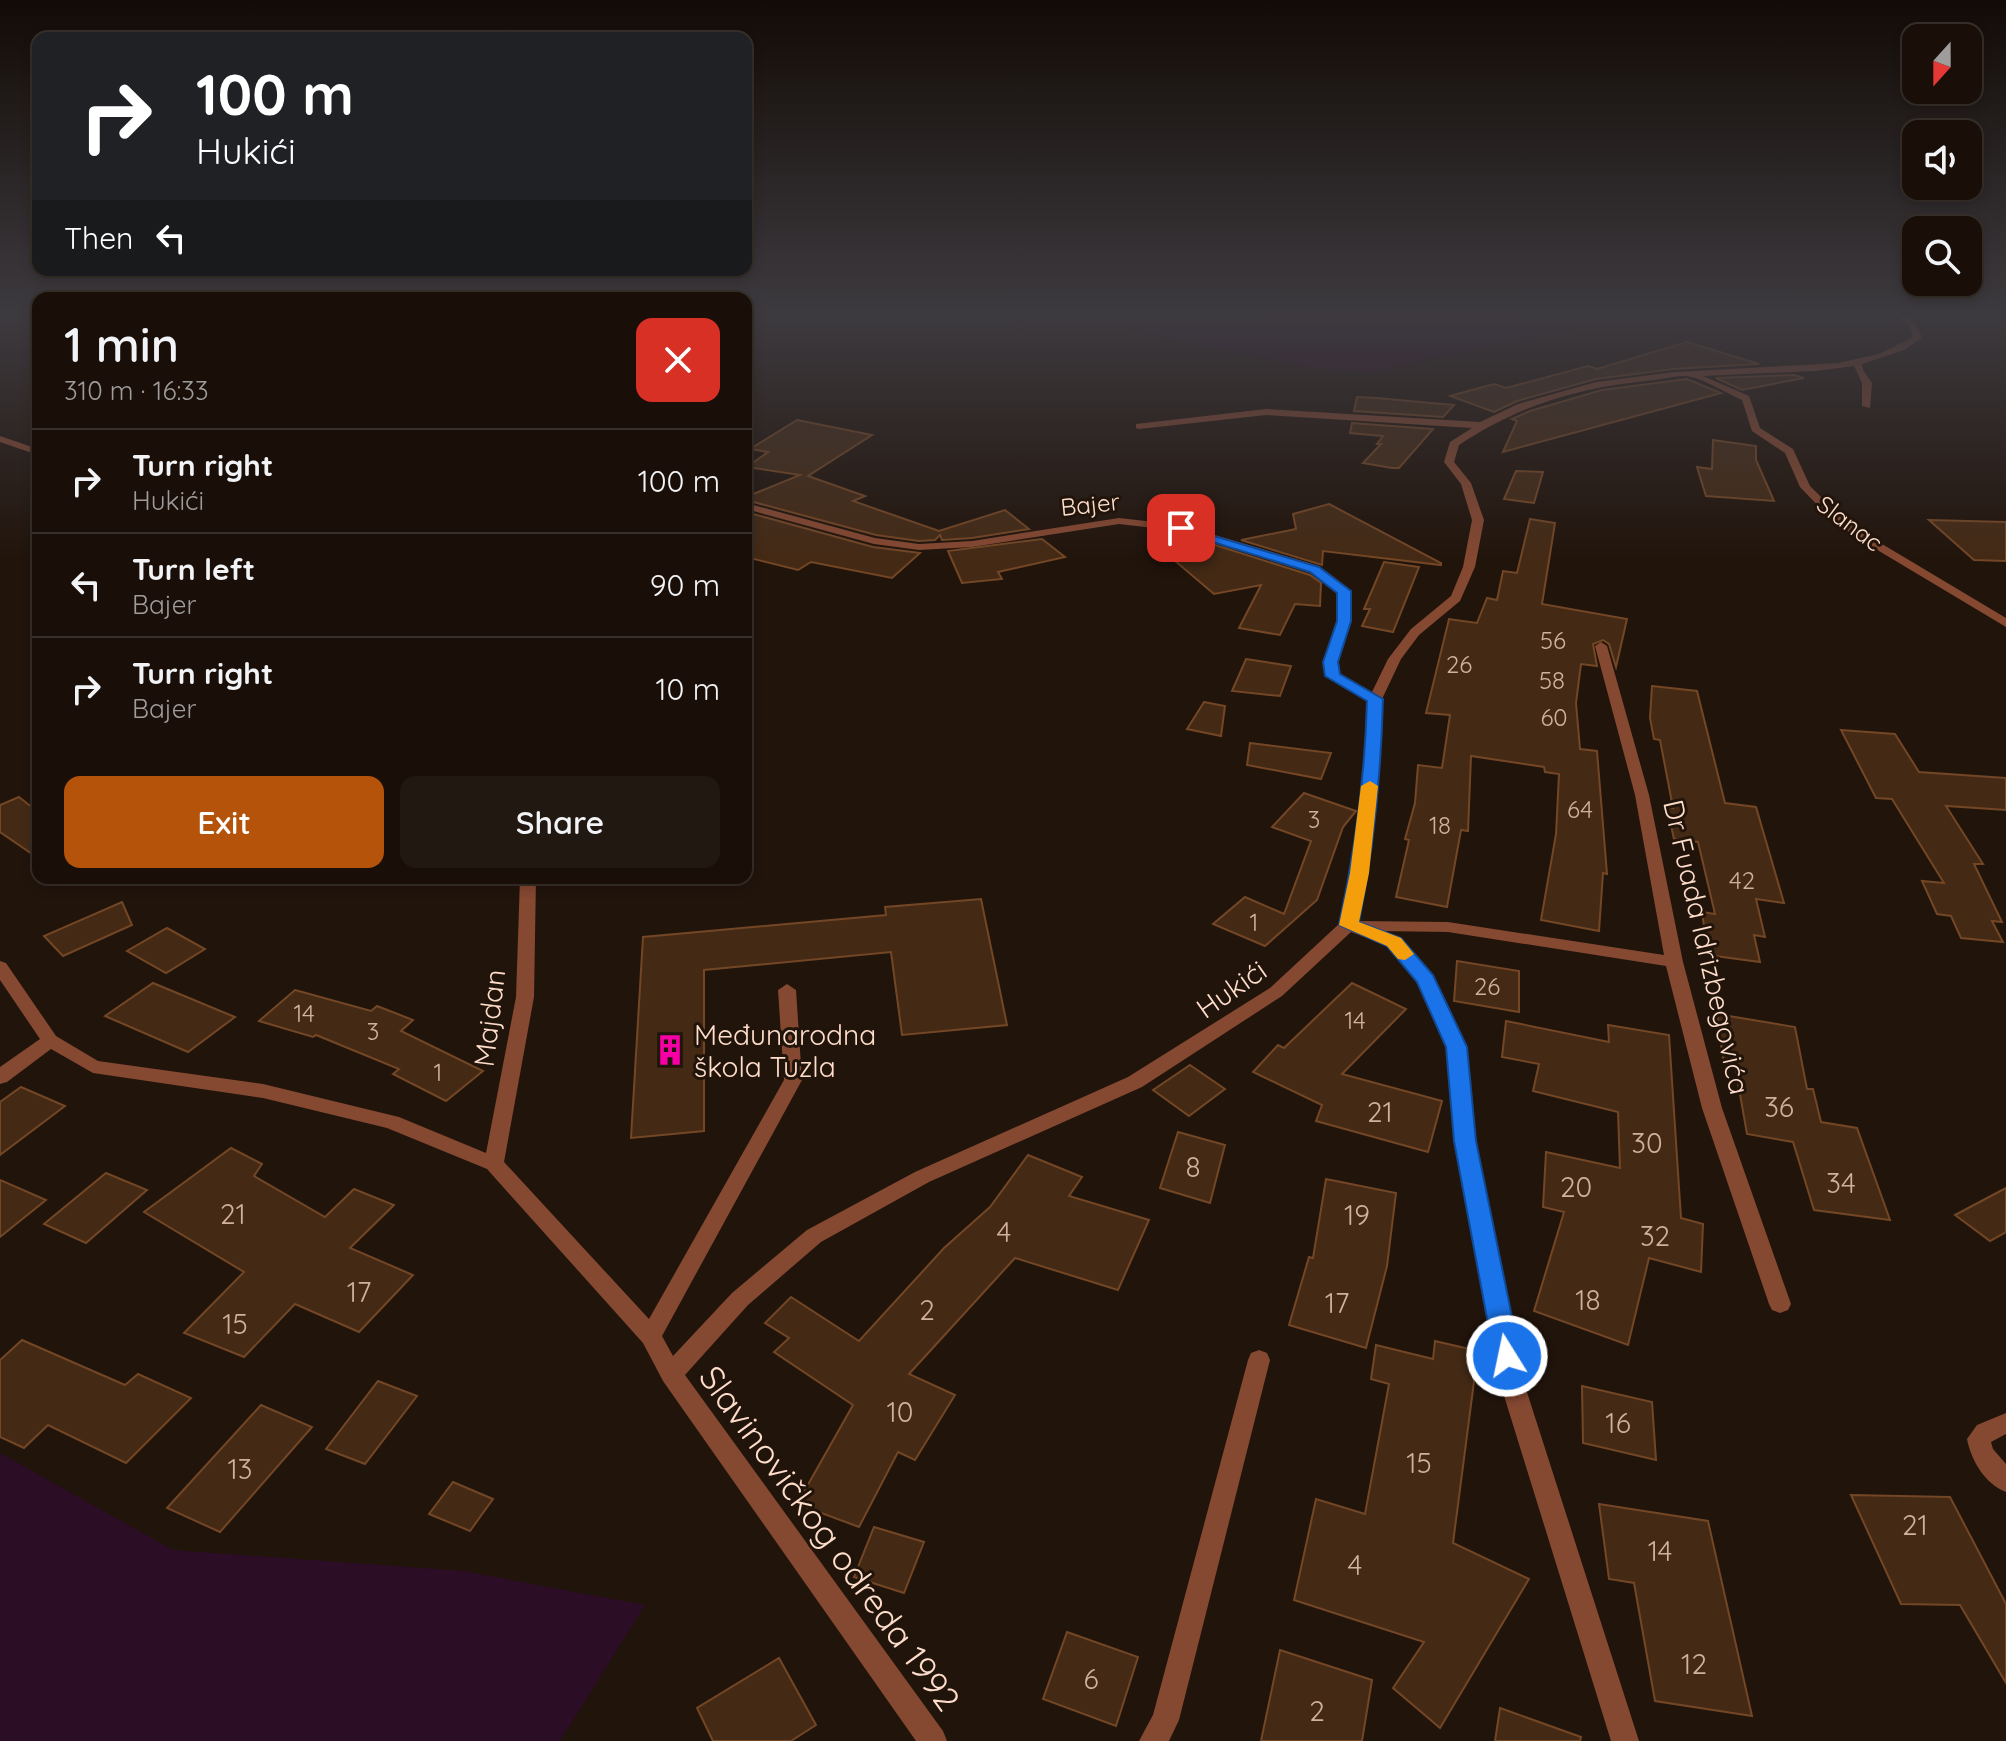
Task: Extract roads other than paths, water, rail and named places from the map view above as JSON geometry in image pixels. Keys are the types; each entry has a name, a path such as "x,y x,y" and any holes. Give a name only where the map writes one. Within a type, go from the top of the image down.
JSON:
{"street":[{"path":"1348,925 1359,873 1373,760 1375,699 1395,659 1415,632 1456,598 1469,567 1478,520 1466,483 1449,462 1454,444 1507,409 1551,396"},
{"name":"Slanac","path":"1742,396 1746,398 1755,429 1789,451 1805,487 1832,514 1858,534 2006,623"},
{"path":"1867,396 1867,406"},
{"path":"1139,426 1266,412 1479,425"},
{"path":"0,439 32,450"},
{"name":"Bajer","path":"752,508 874,541 919,547 972,544 1119,521 1181,528 1275,554 1315,569 1344,591 1344,621 1331,662 1333,676 1375,699"},
{"name":"Dr Fuada Idrizbegovića","path":"1601,646 1642,795 1674,962 1712,1108 1780,1304"},
{"name":"Majdan","path":"494,1164 525,997 528,884"},
{"path":"1348,925 1448,927 1674,962"},
{"path":"1348,925 1394,942 1426,979 1456,1047 1465,1141 1513,1386 1625,1741"},
{"name":"Hukići","path":"671,1374 740,1299 814,1236 922,1177 1135,1082 1276,992 1348,925"},
{"path":"0,967 50,1040 93,1067 263,1091 392,1122 494,1164"},
{"path":"651,1336 793,1080 787,990"},
{"path":"0,1077 50,1040"},
{"name":"Slavinovičkog odreda 1992","path":"494,1164 651,1336 671,1374 933,1741"},
{"path":"1153,1741 1165,1720 1259,1360"},
{"path":"2006,1423 1985,1432 1979,1439 1982,1454 2006,1481"}],"place":[{"name":"Međunarodna škola Tuzla","path":"670,1050"}]}
